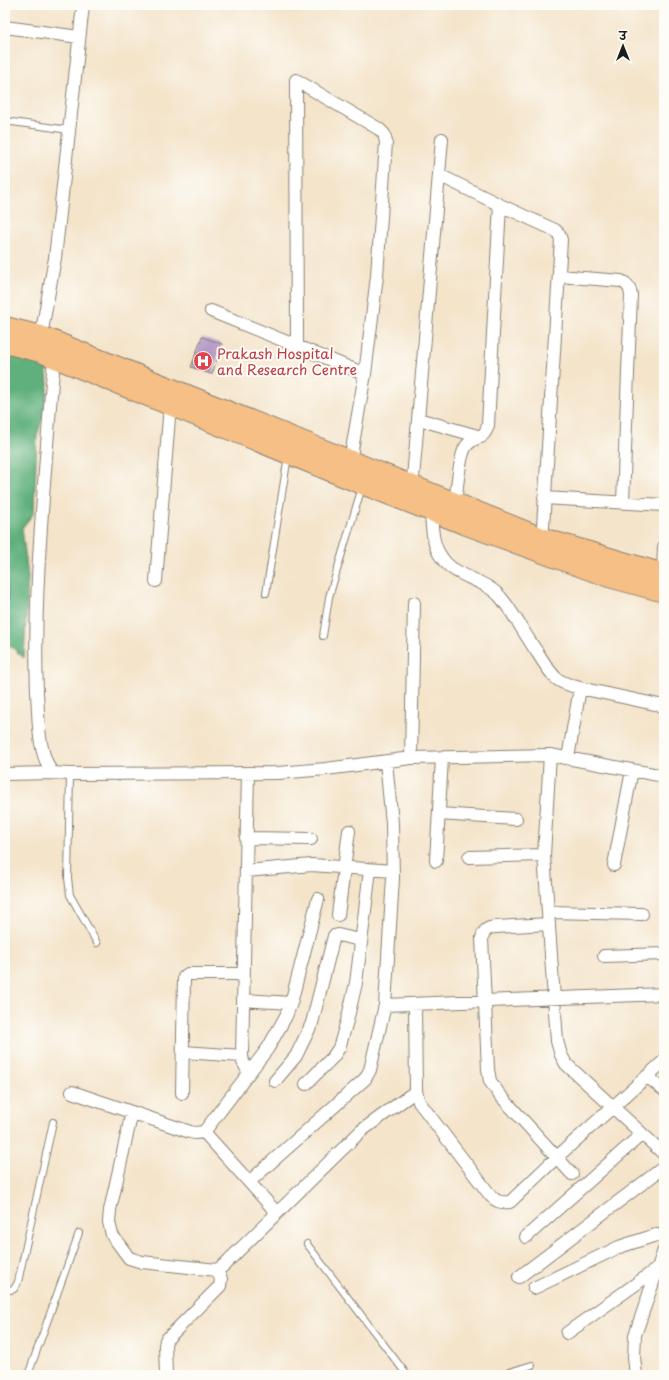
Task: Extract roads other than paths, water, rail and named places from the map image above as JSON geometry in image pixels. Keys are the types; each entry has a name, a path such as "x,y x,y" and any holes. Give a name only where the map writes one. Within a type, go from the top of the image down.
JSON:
{"highway":[{"path":"5,327 290,445 362,473 412,495 455,503 542,545"},
{"path":"5,342 41,352 51,345"},
{"path":"51,345 170,405 290,445"},
{"path":"412,495 431,512 663,583"}],"street":[{"path":"52,773 41,747 35,650 55,258 82,5"},
{"path":"5,27 79,37"},
{"path":"297,347 296,80 380,129 384,134 386,142 377,276 365,374 362,473"},
{"path":"412,495 442,139"},
{"path":"439,175 555,230 559,234 561,240 542,545"},
{"path":"455,503 462,455 466,446 471,441 486,433 488,425 500,205"},
{"path":"559,276 621,281 626,283 630,288 624,502"},
{"path":"210,312 365,374"},
{"path":"156,581 170,405"},
{"path":"418,419 481,437"},
{"path":"544,498 664,504"},
{"path":"431,512 432,534 442,559 459,572 489,587 501,598 546,666 557,678 567,684 580,688 664,706"},
{"path":"663,583 664,547"},
{"path":"411,758 414,603"},
{"path":"568,758 580,688"},
{"path":"5,774 278,774 411,758 550,755 664,776"},
{"path":"550,755 544,855 557,1040 561,1055 566,1064 664,1154"},
{"path":"436,861 442,758"},
{"path":"249,1182 365,1079 370,1070 385,1005 393,871 392,823 386,762"},
{"path":"614,865 632,770"},
{"path":"248,774 242,1062 249,1073"},
{"path":"439,814 516,820"},
{"path":"338,915 349,831"},
{"path":"246,838 311,839"},
{"path":"469,857 544,855"},
{"path":"246,872 312,865 393,871"},
{"path":"306,1084 340,1048 356,983 360,940 370,870"},
{"path":"72,1092 190,1132 204,1132 268,1048 286,1016 291,1003 318,899"},
{"path":"572,1174 499,1094 490,1081 488,1069 482,938 483,932 487,928 549,918 642,914"},
{"path":"275,1081 296,1056 312,1023 334,936 338,935 360,940"},
{"path":"604,956 664,954"},
{"path":"182,1093 184,977 188,974 243,974"},
{"path":"385,1005 664,994"},
{"path":"243,1000 291,1003"},
{"path":"415,1004 416,1091 419,1102 496,1202 510,1202 556,1157 664,1061"},
{"path":"183,1052 242,1056"},
{"path":"647,1076 664,1090"},
{"path":"132,1112 108,1222 112,1235 129,1258 142,1262 217,1270 230,1260 361,1131 416,1091"},
{"path":"204,1132 277,1214"},
{"path":"526,1237 642,1134"},
{"path":"519,1277 664,1167"},
{"path":"534,1288 619,1247 656,1236 664,1236"},
{"path":"636,1375 634,1357 635,1336 664,1250"},
{"path":"567,1333 657,1269"},
{"path":"166,1375 166,1340 220,1286 221,1279 217,1270"}],"lane":[{"path":"5,121 69,130"},
{"path":"266,593 290,445"},
{"path":"323,636 329,597 362,473"},
{"path":"70,774 68,878 70,895 97,943"},
{"path":"5,1291 14,1289 18,1282 53,1122"},
{"path":"28,1375 79,1233"},
{"path":"307,1244 407,1375"},
{"path":"500,1375 532,1365"}],"water":[{"path":"5,520 9,636 5,642"}],"place":[{"name":"Prakash Hospital and Research Centre","path":"203,361"}]}
